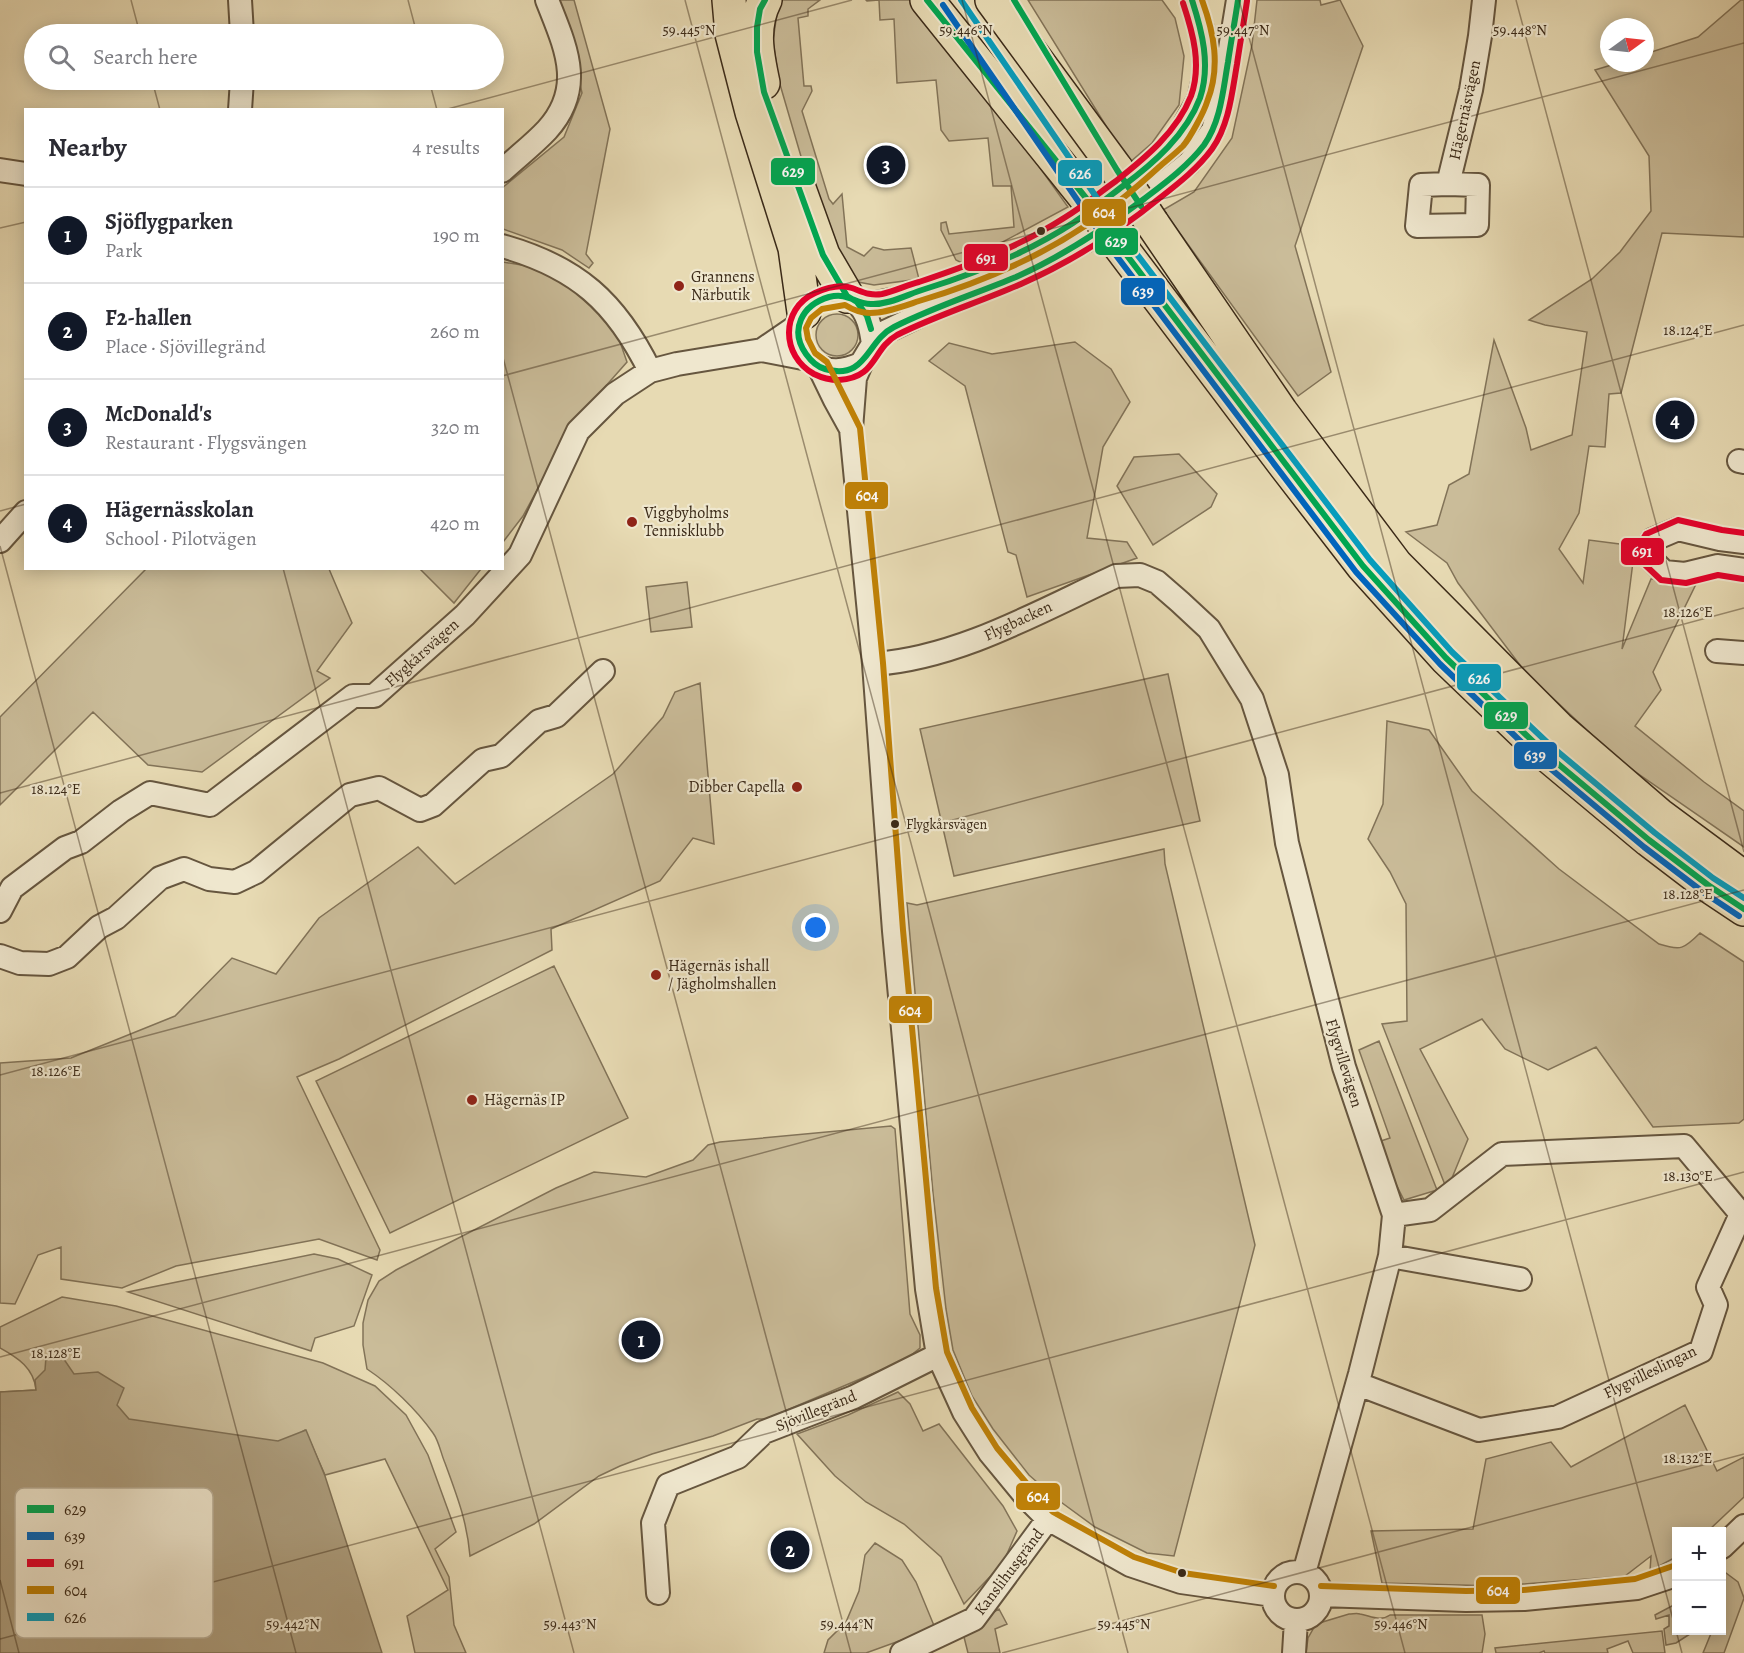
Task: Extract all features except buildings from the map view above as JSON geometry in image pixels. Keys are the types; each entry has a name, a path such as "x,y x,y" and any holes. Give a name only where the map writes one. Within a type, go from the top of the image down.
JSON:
{"highway":[{"path":"729,0 732,34 749,101 795,248 800,319"},
{"path":"765,0 760,9 756,27 757,52 764,92 823,255 848,294"},
{"path":"927,0 1086,198"},
{"path":"950,0 1116,241 1364,567 1446,658 1545,753 1640,833 1708,885 1744,909"},
{"path":"992,0 1117,170"},
{"path":"1014,0 1117,170 1152,223 1281,412 1396,565 1558,728 1659,815 1744,878"}],"street":[{"path":"240,0 241,24"},
{"path":"504,169 549,128 560,113 566,97 570,68 563,40 547,0"},
{"path":"851,429 814,363 799,342 800,319 818,301 867,291 935,287 1011,257 1081,218 1137,175 1177,138 1199,99 1205,74 1206,51 1202,28 1192,0"},
{"path":"1238,0 1221,98 1213,130 1190,162 1087,240 1032,270 931,310 885,332 873,344 855,378 851,429 874,664 894,932 927,1289 938,1355 964,1412 990,1453 1027,1498 1048,1519 1130,1565 1181,1582 1273,1595"},
{"name":"Hägernäsvägen","path":"1448,184 1471,90 1484,0"},
{"path":"240,108 241,90"},
{"path":"0,170 24,174"},
{"path":"504,247 531,254 564,270 588,287 617,316 650,371"},
{"path":"848,294 867,316 873,344"},
{"name":"Flygkårsvägen","path":"762,350 800,319"},
{"name":"Flygkårsvägen","path":"0,911 12,888 65,848 81,842 121,811 150,793 210,805 353,696 374,696 465,615 520,555 578,431 615,394 650,371 677,364 762,350 814,363"},
{"path":"814,363 829,370 846,370 861,364"},
{"path":"0,541 24,514"},
{"path":"1744,542 1678,529 1652,540 1652,559 1664,572 1685,574 1718,566 1744,570"},
{"name":"Flygbacken","path":"874,664 901,662 975,641 1116,576 1140,575 1157,582"},
{"name":"Flygvillevägen","path":"1157,582 1209,629 1252,699 1277,775 1287,843 1344,1067 1394,1215 1390,1256 1358,1384 1304,1572"},
{"path":"1717,651 1744,653"},
{"path":"0,956 20,963 49,964 68,957 99,927 116,918 160,878 184,869 209,879 235,882 256,872 350,795 379,788 420,810 433,805 483,760 501,756 539,721 556,716 603,671"},
{"name":"Flygvilleslingan","path":"1358,1384 1479,1430 1558,1417 1701,1351 1716,1305 1708,1287 1741,1214 1684,1146 1502,1154 1430,1210 1394,1215"},
{"path":"1390,1256 1520,1279"},
{"name":"Sjövillegränd","path":"658,1593 653,1523 668,1485 738,1457 764,1432 854,1397 938,1355"},
{"name":"Kanslihusgränd","path":"902,1653 974,1619 1048,1519"},
{"path":"1726,1542 1744,1526"},
{"path":"1296,1572 1304,1572 1316,1581 1321,1594 1317,1609 1304,1619 1296,1620 1281,1614 1276,1608 1273,1595 1277,1581 1282,1576 1296,1572"},
{"path":"1321,1594 1466,1600 1524,1599 1637,1588 1672,1577"},
{"path":"1294,1653 1296,1620"}],"shaded area":[{"path":"555,0 574,0 610,129 586,254 593,263 589,268 562,250 504,229 504,186 564,137 582,93 570,40"},
{"path":"779,0 820,0 808,9 808,16 798,18 804,86 811,86 812,91 802,111 829,199 833,204 842,194 847,247 864,256 873,247 884,250 911,248 919,279 874,285 846,277 821,225 779,81 773,41"},
{"path":"879,0 909,0 953,46 1068,207 964,264 956,260 941,230 941,223 946,222 949,234 1014,227 1011,186 993,186 988,138 949,141 941,130 936,80 897,83 894,19 880,20"},
{"path":"1028,0 1162,0 1175,18 1184,56 1179,105 1152,143 1129,163"},
{"path":"1257,0 1320,0 1321,5 1340,0 1363,46 1295,246 1331,372 1298,396 1163,210 1194,192 1232,138 1252,45"},
{"path":"1741,0 1744,0 1744,237 1662,233 1621,393 1609,394 1605,447 1589,446 1579,513 1559,549 1583,583 1589,540 1635,546 1622,649 1651,579 1699,578 1653,672 1661,690 1635,726 1744,811 1744,847 1621,762 1526,673 1458,583 1447,563 1406,532 1437,525 1449,485 1469,474 1494,340 1526,428 1531,450 1572,435 1587,332 1529,320 1592,279 1620,252 1651,211 1649,156 1595,70 1600,68 1600,72 1654,72 1654,51 1698,37"},
{"path":"504,262 557,271 612,319 627,362 574,422 523,516 504,541"},
{"path":"837,314 845,315 852,320 857,327 857,343 852,350 845,355 837,356 829,355 822,350 817,343 816,335 817,327 822,320 829,315"},
{"path":"1075,342 1111,369 1130,402 1103,447 1087,538 1127,542 1137,558 1027,597 1016,555 1008,552 965,386 929,361 949,343 992,354"},
{"path":"1179,454 1217,494 1211,507 1153,545 1117,486 1134,457"},
{"path":"145,570 329,570 352,623 317,671 330,678 202,772 148,765 93,712 0,805 0,717"},
{"path":"421,570 480,570 454,603"},
{"path":"687,582 692,627 651,632 646,587"},
{"path":"1168,674 1200,821 954,876 920,729"},
{"path":"700,683 714,844 693,838 660,881 551,929 552,950 339,1059 297,1077 380,1250 377,1260 319,1239 176,1266 122,1288 61,1279 61,1247 38,1255 15,1304 0,1303 0,1063 71,1058 175,1016 232,958 276,974 319,918 418,847 455,884 613,774 663,717 675,692"},
{"path":"1387,721 1429,730 1472,791 1559,869 1659,944 1682,947 1700,933 1744,962 1744,1119 1739,1123 1653,1127 1596,1047 1548,1070 1505,1049 1482,1019 1420,1049 1468,1139 1447,1190 1382,1024 1407,1021 1406,904 1390,872 1368,839 1383,804"},
{"path":"1164,849 1165,864 1255,1245 1174,1556 1147,1553 1095,1527 1054,1497 1029,1475 993,1429 972,1396 953,1350 933,1193 907,903 917,905"},
{"name":"Hägernäs IP","path":"554,966 628,1118 390,1233 316,1081"},
{"path":"1379,1041 1437,1190 1404,1200 1375,1143 1390,1138 1359,1050"},
{"path":"891,1126 895,1129 910,1314 920,1335 920,1348 905,1360 766,1419 757,1419 713,1436 620,1466 599,1476 534,1524 470,1556 461,1509 435,1436 403,1398 367,1369 363,1345 363,1323 368,1300 379,1281 396,1270 556,1188 594,1172 646,1177 693,1160 708,1145 720,1142"},
{"path":"314,1254 338,1259 372,1275 354,1326 315,1338 311,1351 128,1292"},
{"path":"62,1297 116,1306 323,1363 375,1386 406,1415 428,1455 456,1532 435,1549 449,1577 454,1625 466,1653 415,1653 407,1616 448,1590 385,1459 325,1475 305,1430 245,1466 0,1392 36,1390 35,1382 24,1364 0,1348 0,1327"},
{"path":"59,1352 74,1374 98,1372 124,1388 117,1405 129,1419 278,1441 306,1430 325,1476 382,1653 0,1653 0,1392 36,1390 35,1380 45,1370 46,1357"},
{"path":"898,1392 910,1404 923,1431 939,1424 1003,1506 1017,1531 1003,1563 964,1604 941,1557 904,1524 866,1502 835,1476 797,1434 848,1415"},
{"path":"1685,1405 1717,1471 1744,1457 1744,1497 1712,1527 1672,1527 1672,1559 1650,1571 1651,1556 1625,1576 1497,1586 1382,1583 1371,1531 1473,1529 1486,1459 1551,1442 1571,1467"},
{"path":"875,1543 902,1560 916,1582 935,1628 866,1653 824,1653 828,1640 846,1622 859,1591 865,1555"},
{"path":"1726,1573 1738,1582 1744,1598 1724,1653 1703,1653 1710,1635 1726,1635"},
{"path":"1672,1606 1672,1635 1688,1635 1676,1643 1666,1645 1664,1629 1669,1626 1669,1615 1656,1619 1655,1615"},
{"path":"999,1609 1007,1624 995,1629 1000,1653 968,1653 963,1633"},
{"path":"1349,1614 1379,1618 1390,1615 1482,1615 1485,1634 1482,1653 1306,1653 1308,1638 1316,1624"},
{"path":"1662,1631 1665,1653 1633,1653 1628,1641 1607,1649 1608,1653 1545,1653 1544,1651 1496,1653 1495,1648"}],"transit line":[{"name":"629","path":"765,0 760,9 757,27 757,52 764,92 823,255 847,296 857,302 867,316 871,329"},
{"name":"629","path":"927,0 1086,198 1116,241 1363,566 1446,658 1545,753 1649,840 1744,909"},
{"name":"626","path":"961,0 1123,236 1370,560 1452,652 1551,746 1655,833 1713,878 1744,898"},
{"name":"629","path":"1014,0 1141,206"},
{"name":"629","path":"1192,0 1204,48 1203,86 1200,98 1186,124 1157,158 1073,223 1038,244 1001,261 885,303 865,303 842,296 829,297 820,301 805,312 799,328 801,345 812,361 819,367 839,371 858,365 877,341 894,327 1049,261 1113,221 1176,174 1204,145 1218,116 1238,0"},
{"name":"604","path":"1202,0 1213,38 1215,63 1211,89 1205,106 1183,146 1114,205 1046,250 962,287 889,311 863,312 845,305 822,309 811,318 806,328 808,339 815,353 827,362 860,428 883,663 903,930 936,1288 947,1352 972,1408 997,1448 1053,1512 1134,1557 1183,1573 1274,1586"},
{"name":"691","path":"1183,3 1195,49 1194,84 1185,109 1169,133 1149,153 1071,214 1030,238 994,255 882,294 870,294 843,286 815,293 795,310 789,333 795,356 803,366 814,374 833,380 851,378 861,374 889,341 897,335 1021,284 1058,266 1111,234 1175,186 1207,156 1222,130 1231,97 1247,1"},
{"name":"639","path":"943,5 1109,246 1356,572 1440,664 1539,759 1644,847 1739,916"},
{"name":"691","path":"1743,579 1718,575 1686,583 1661,580 1642,562 1643,539 1646,534 1678,520 1744,533"},
{"name":"604","path":"1321,1586 1466,1591 1523,1590 1635,1579 1672,1566"}],"place":[{"name":"McDonald's","path":"886,165"},
{"name":"Grannens Närbutik","path":"679,286"},
{"name":"Hägernässkolan","path":"1675,420"},
{"name":"Viggbyholms Tennisklubb","path":"632,522"},
{"name":"Dibber Capella","path":"797,787"},
{"name":"Flygkårsvägen","path":"895,824"},
{"name":"Hägernäs ishall / Jägholmshallen","path":"656,975"},
{"name":"Hägernäs IP","path":"472,1100"},
{"name":"Sjöflygparken","path":"641,1340"},
{"name":"F2-hallen","path":"790,1550"}]}
